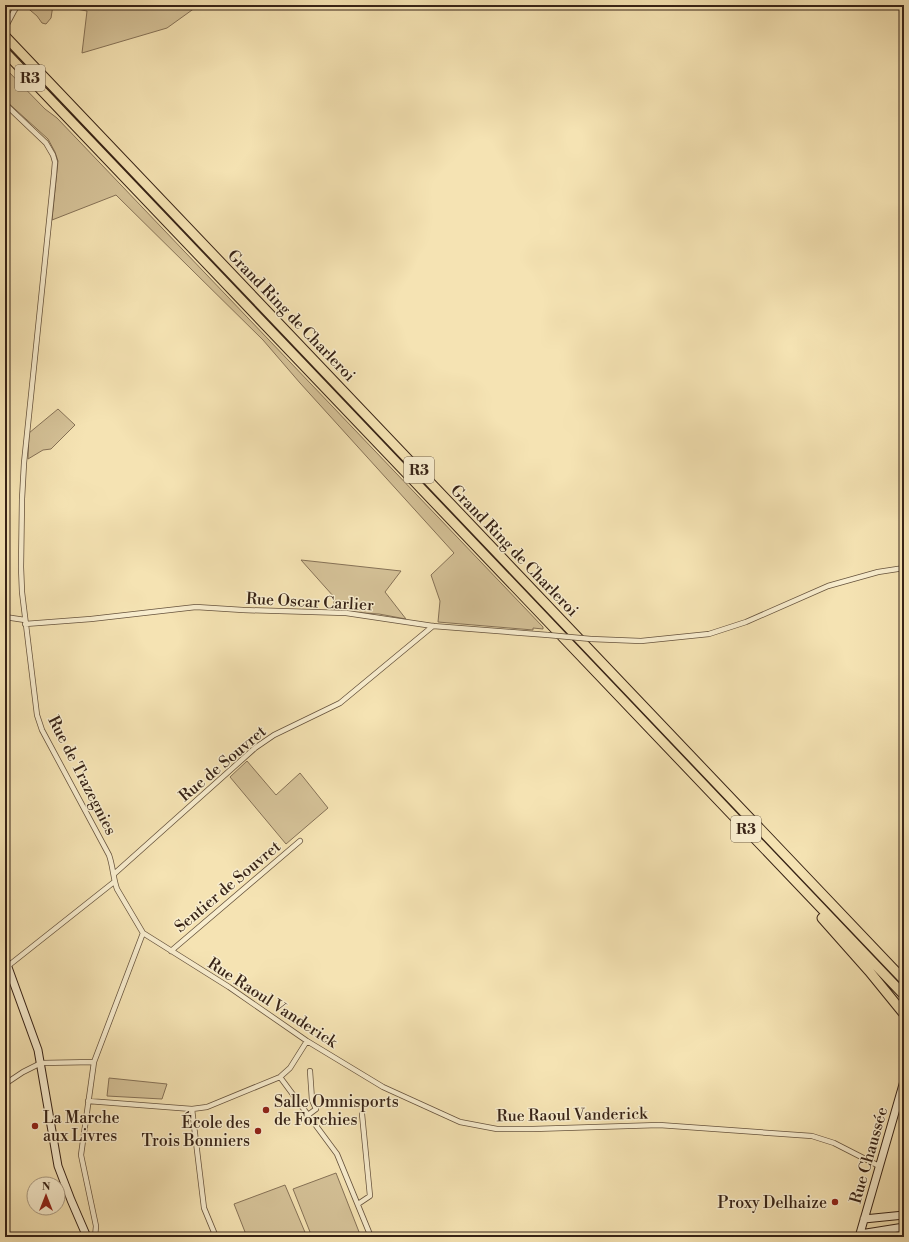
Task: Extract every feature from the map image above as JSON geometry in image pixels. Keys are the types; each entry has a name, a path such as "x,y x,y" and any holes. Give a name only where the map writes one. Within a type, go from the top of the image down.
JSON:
{"highway":[{"name":"Grand Ring de Charleroi","path":"6,34 904,980"},
{"name":"Grand Ring de Charleroi","path":"5,52 904,995"},
{"path":"815,902 820,915 904,1014"}],"street":[{"path":"6,34 18,5"},
{"name":"Rue de Trazegnies","path":"5,104 46,143 53,155 54,162 50,222 22,478 21,575 25,622 37,715 42,730 109,855 113,865 114,882 117,889 143,933"},
{"name":"Rue Oscar Carlier","path":"5,617 25,622 91,619 196,607 346,613 433,626 591,639 641,641 709,634 746,622 828,586 878,572 904,568"},
{"name":"Rue de Souvret","path":"114,874 255,748 274,735 340,703 433,626"},
{"name":"Sentier de Souvret","path":"171,951 300,841"},
{"path":"87,1237 58,1166 38,1050 7,962 114,882"},
{"path":"95,1237 96,1226 81,1155 94,1062 143,933"},
{"name":"Rue Raoul Vanderick","path":"143,933 230,987 307,1041 383,1087 460,1122 497,1129 659,1125 812,1136 834,1143 879,1166"},
{"path":"88,1101 192,1109 207,1107 280,1077 290,1068 307,1041"},
{"path":"5,1084 23,1072 41,1063 94,1062"},
{"path":"308,1115 316,1109 312,1100 310,1071"},
{"path":"280,1077 337,1154 370,1237"},
{"name":"Rue Chaussée","path":"859,1236 904,1081"},
{"path":"192,1109 204,1208 216,1237"},
{"path":"358,1204 370,1196 362,1114"},
{"path":"864,1219 904,1215"},
{"path":"859,1236 904,1227"}],"shaded area":[{"path":"24,5 53,5 51,18 46,24 42,23 37,16"},
{"path":"55,5 199,5 167,28 82,53 87,11"},
{"path":"5,68 45,109 57,118 543,627 543,629 533,628 533,630 438,622 440,601 431,575 454,553 263,340 116,195 52,220 58,161 48,139 5,100"},
{"path":"58,409 75,425 51,449 43,450 28,459 29,433"},
{"path":"301,560 401,571 385,592 406,619 379,614 334,611 334,597"},
{"path":"247,761 276,795 300,773 328,808 286,844 230,777"},
{"path":"109,1078 167,1084 162,1099 107,1096"},
{"path":"336,1173 361,1237 312,1237 293,1189"},
{"path":"285,1185 307,1237 247,1237 234,1204"}],"place":[{"name":"Salle Omnisports de Forchies","path":"266,1110"},
{"name":"La Marche aux Livres","path":"35,1126"},
{"name":"École des Trois Bonniers","path":"258,1131"},
{"name":"Proxy Delhaize","path":"835,1202"}]}
